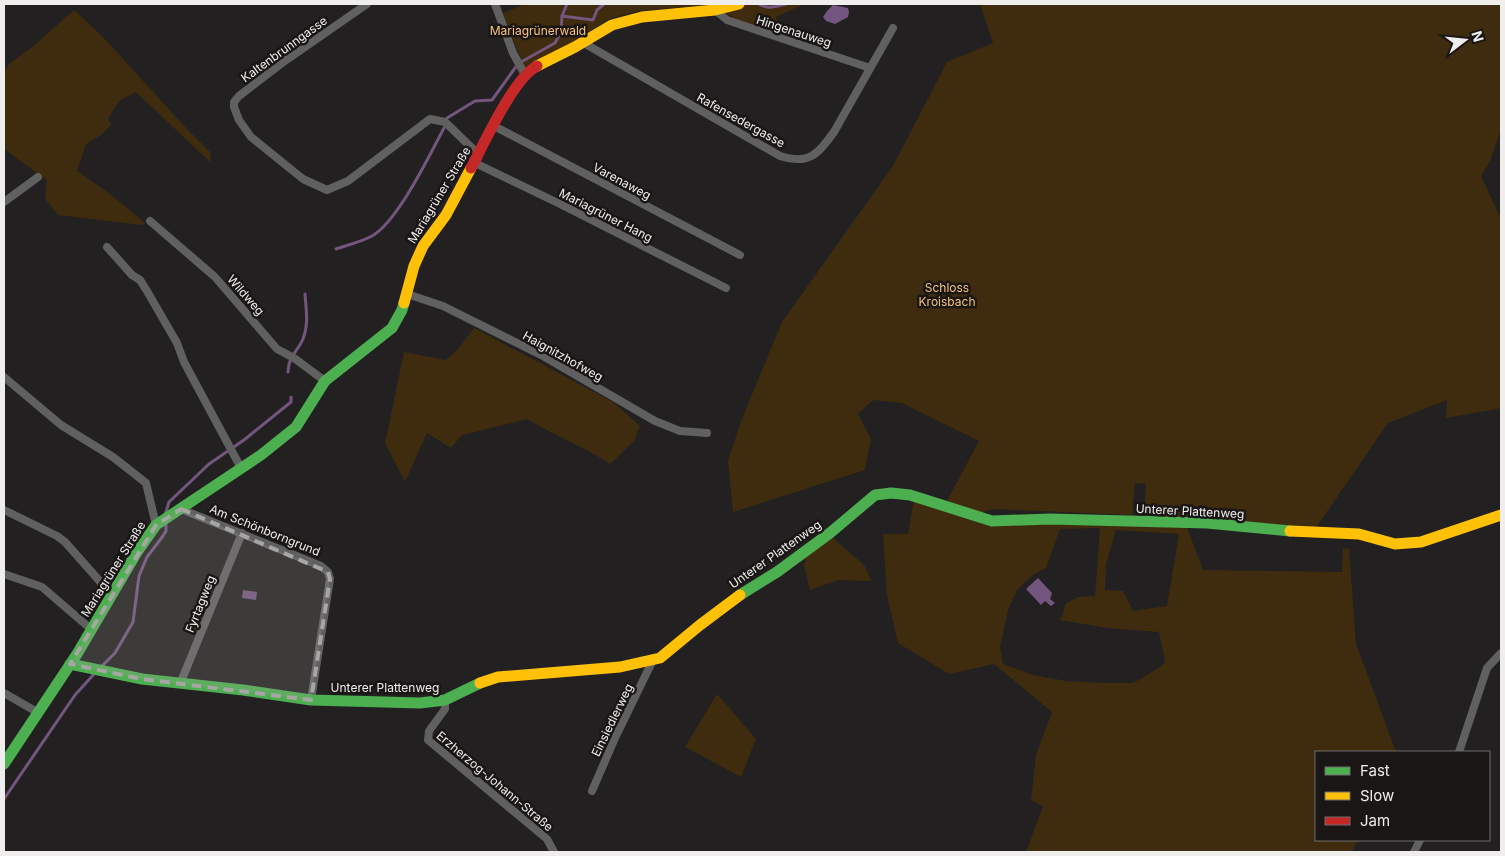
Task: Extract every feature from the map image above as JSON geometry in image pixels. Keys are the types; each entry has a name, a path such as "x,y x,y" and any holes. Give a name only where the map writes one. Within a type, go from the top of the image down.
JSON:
{"street":[{"name":"Kaltenbrunngasse","path":"367,4 282,63 239,96 234,102 239,120 251,137 303,180 327,190 348,181 430,119 445,122 474,151 476,161"},
{"path":"495,4 521,68"},
{"name":"Mariagrüner Straße","path":"4,764 92,630 137,552 162,521 261,455 296,427 325,381 392,328 400,316 414,266 423,246 446,215 476,161 515,88 521,68 534,68 612,25 628,20 716,10 739,4"},
{"name":"Hingenauweg","path":"716,10 727,20 870,68"},
{"name":"Rafensedergasse","path":"582,42 780,156 800,160 811,156 822,148 834,132 893,28"},
{"name":"Varenaweg","path":"494,126 740,256"},
{"name":"Mariagrüner Hang","path":"476,161 726,288"},
{"path":"4,202 38,178"},
{"name":"Wildweg","path":"150,221 215,277 277,350 291,357 325,381"},
{"path":"107,248 132,275 140,280 148,291 177,342 184,362 241,468"},
{"name":"Haignitzhofweg","path":"407,294 443,306 543,356 655,421 680,432 707,433"},
{"path":"4,377 61,425 113,457 146,483 162,521"},
{"name":"Unterer Plattenweg","path":"70,664 180,684 243,690 311,700 420,703 446,700 480,683 498,677 620,666 653,660 660,658 747,590 777,572 830,533 875,495 890,493 910,495 992,521 1050,519 1207,523 1286,531 1359,534 1396,544 1421,542 1501,515"},
{"name":"Am Schönborngrund","path":"181,508 321,566 328,572 330,579 311,700"},
{"path":"4,510 65,542 112,595"},
{"name":"Fyrtagweg","path":"180,684 242,533"},
{"path":"4,574 42,587 92,630"},
{"path":"1459,751 1487,668 1501,653"},
{"name":"Einsiedlerweg","path":"592,791 653,660"},
{"path":"4,694 37,712"},
{"name":"Erzherzog-Johann-Straße","path":"446,700 445,709 429,731 428,740 547,839 554,852"}],"highlighted area":[{"path":"181,509 328,572 330,579 311,700 142,679 70,664 156,525"}],"green space":[{"name":"Mariagrünerwald","path":"524,4 805,4 776,17 778,25 771,32 736,19 712,5 638,11 609,19 574,42 525,68 502,14"},
{"name":"Schloss Kroisbach","path":"980,4 1501,4 1501,132 1490,161 1481,176 1499,215 1501,215 1501,408 1446,418 1447,400 1388,423 1315,529 1144,516 1146,484 1135,483 1132,515 992,509 969,517 982,524 1066,522 1186,525 1203,570 1342,572 1343,548 1349,549 1356,644 1396,751 1315,751 1315,841 1358,841 1352,852 1026,852 1043,806 1031,800 1036,755 1052,712 994,664 949,674 898,643 887,595 883,534 908,534 914,500 943,508 979,441 902,403 873,400 858,414 871,439 865,470 733,512 728,461 741,421 782,322 893,166 947,62 993,43","holes":["1100,528 1095,596 1078,597 1065,604 1063,614 1059,620 1108,628 1159,632 1164,664 1132,683 1066,681 1033,675 1003,664 1000,647 1008,610 1017,590 1034,574 1046,568 1060,529","1116,530 1179,534 1167,606 1133,611 1123,591 1105,590 1106,564"]},
{"path":"74,10 102,36 211,153 210,162 136,92 120,100 108,118 111,125 101,135 86,144 77,171 110,194 145,223 142,225 58,215 45,199 47,180 4,149 4,72 9,64 31,48"},
{"path":"474,328 613,402 640,426 634,441 610,464 527,419 462,435 451,448 427,433 405,482 385,443 404,352 446,360 457,350"},
{"path":"832,537 865,566 871,581 838,580 810,590 804,565 806,560 800,557"},
{"path":"189,615 202,619 197,632 192,626 194,620 188,617"},
{"path":"717,694 756,739 741,777 685,747"}],"shaded area":[{"path":"833,5 848,8 848,17 835,24 826,21 823,17"},
{"path":"1038,578 1052,593 1050,599 1055,603 1051,606 1045,601 1041,605 1026,589"},
{"path":"243,590 257,592 256,600 242,598"}],"waterway":[{"path":"447,118 475,101 492,100 521,62 555,43 561,32 562,16 567,4"},
{"path":"562,16 593,20 597,10 604,4"},
{"path":"759,4 769,7 786,4"},
{"path":"336,249 372,236 392,217 412,187 444,128"},
{"path":"288,372 292,357 301,344 305,333 307,317 305,294"},
{"path":"165,515 169,502 209,464 244,440 291,402 291,397"},
{"path":"101,667 115,653 133,622 139,576 147,557 166,531 166,522"},
{"path":"4,799 75,695 95,673"}],"traffic: fast":[{"path":"4,764 77,654 137,552 156,525 261,455 296,427 325,381 392,328 404,303"},
{"path":"740,595 777,572 830,533 875,495 891,493 910,495 992,521 1050,519 1207,523 1290,531"},
{"path":"70,664 142,679 243,690 311,700 420,703 445,700 480,683"}],"traffic: slow":[{"path":"537,66 575,47 612,25 642,17 715,10 739,4"},
{"path":"404,303 414,266 423,246 446,215 471,168"},
{"path":"1290,531 1359,534 1395,544 1421,542 1501,515"},
{"path":"480,683 498,677 620,667 660,658 740,595"}],"traffic: jam":[{"path":"471,168 509,97 528,73 537,66"}]}
